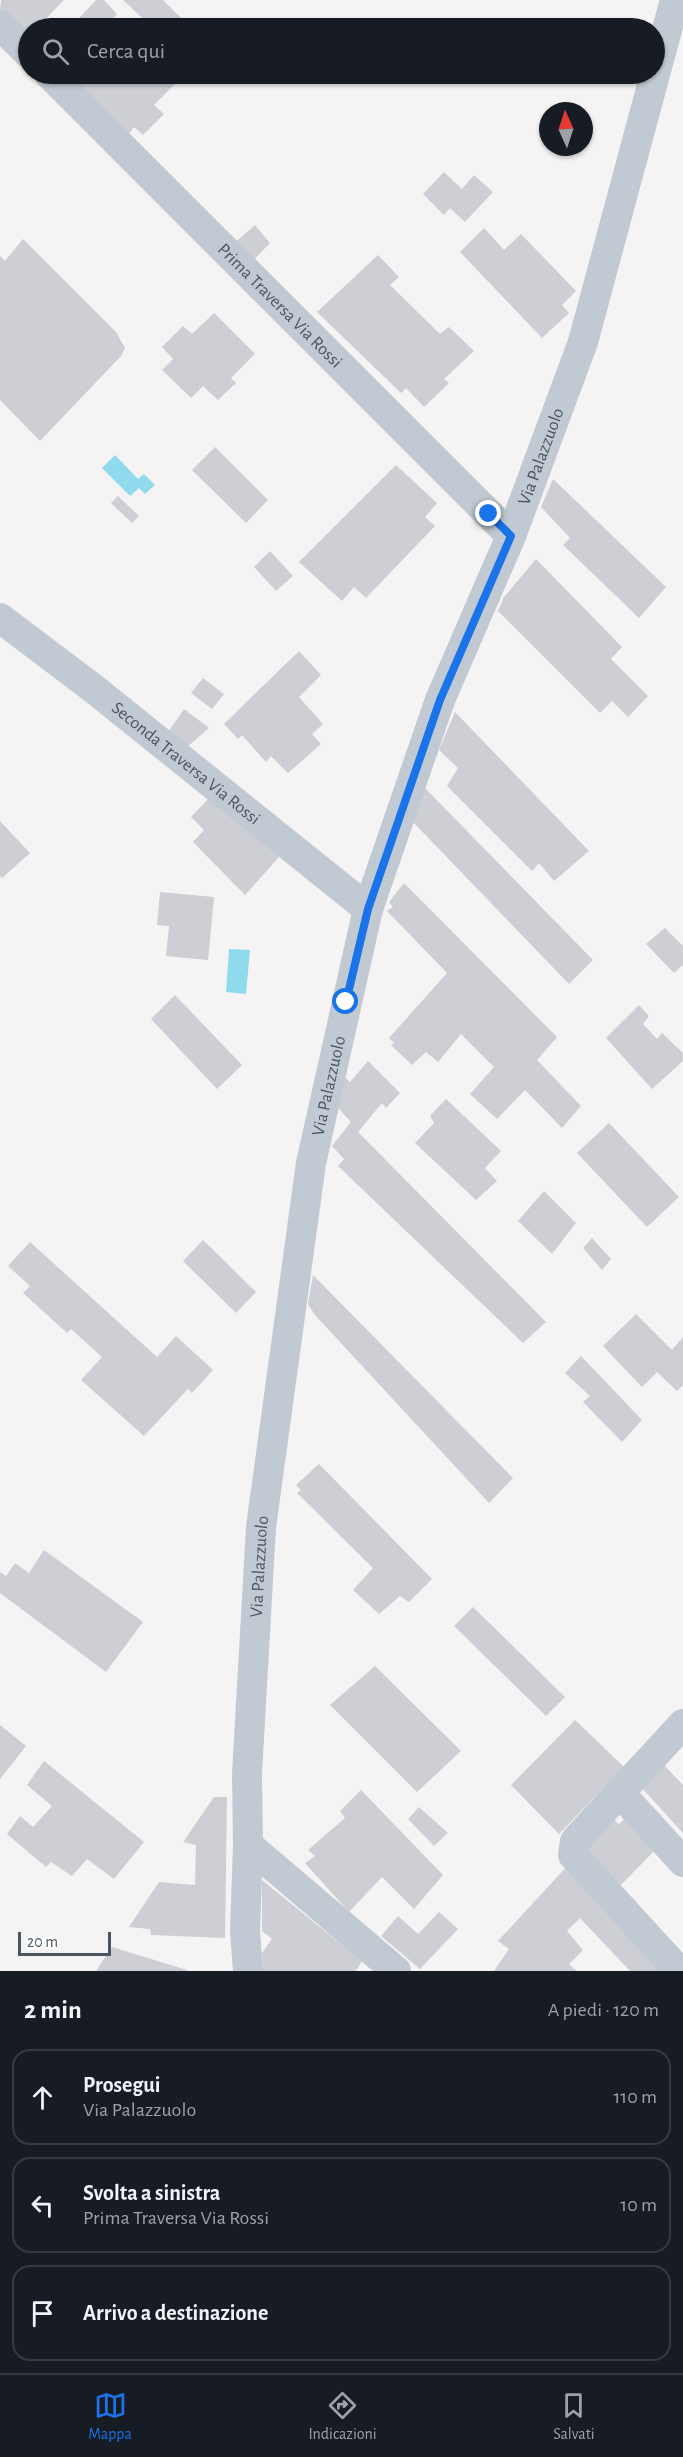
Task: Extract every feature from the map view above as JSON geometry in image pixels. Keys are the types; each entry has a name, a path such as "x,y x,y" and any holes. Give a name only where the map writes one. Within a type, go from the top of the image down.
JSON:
{"street":[{"name":"Via Palazzuolo","path":"665,37 675,0"},
{"path":"0,25 18,43"},
{"name":"Prima Traversa Via Rossi","path":"59,84 511,536"},
{"name":"Via Palazzuolo","path":"248,1971 245,1931 248,1845 247,1774 261,1527 311,1163 368,909 440,700 511,536 583,342 652,84"},
{"name":"Seconda Traversa Via Rossi","path":"0,618 94,689 368,909"},
{"path":"679,1971 573,1855 575,1841 683,1724"},
{"path":"620,1793 683,1862"},
{"path":"248,1845 396,1971"}],"water":[{"path":"115,455 138,479 144,474 155,485 145,494 139,488 130,496 102,468"},
{"path":"229,949 250,950 246,994 226,992"}],"building":[{"path":"1,0 64,0 47,18 18,18 18,27 0,10"},
{"path":"96,0 104,0 117,14 113,18 79,18"},
{"path":"123,0 163,0 181,18 142,18"},
{"path":"76,84 175,84 154,105 164,114 143,135 134,127 126,138"},
{"path":"444,172 462,189 474,175 493,192 465,222 450,208 444,215 423,194"},
{"path":"255,225 270,243 250,264 232,245"},
{"path":"484,228 504,250 521,234 576,291 562,305 569,313 542,338 460,252"},
{"path":"23,239 116,332 125,348 121,356 40,441 0,400 0,256 5,261"},
{"path":"378,255 399,277 390,285 440,334 449,327 474,351 444,379 449,383 424,407 406,388 401,393 317,312"},
{"path":"214,313 255,354 231,378 236,383 218,400 203,386 191,398 162,370 173,359 162,347 183,326 192,334"},
{"path":"215,447 268,500 246,523 192,470"},
{"path":"396,465 437,503 425,517 435,526 366,598 354,587 342,601 299,562"},
{"path":"553,479 666,587 639,618 563,545 570,538 541,507"},
{"path":"118,496 139,516 132,523 111,503"},
{"path":"270,551 293,576 276,591 254,567"},
{"path":"536,559 622,647 611,659 648,696 628,717 612,701 600,713 498,611 504,597"},
{"path":"299,651 321,675 299,697 323,724 312,734 321,744 288,773 271,756 266,762 242,735 238,739 224,724"},
{"path":"203,678 224,694 212,709 191,693"},
{"path":"184,709 209,728 185,749 166,735"},
{"path":"455,712 589,851 554,881 539,863 532,871 447,786 458,768 439,750"},
{"path":"423,786 593,960 569,984 412,821"},
{"path":"211,796 279,857 245,895 193,842 204,830 191,817"},
{"path":"0,821 30,853 2,878 0,876"},
{"path":"404,883 557,1037 537,1060 581,1106 562,1128 525,1090 497,1119 470,1094 494,1067 461,1034 438,1062 426,1052 412,1065 391,1045 394,1043 389,1038 447,973 387,911 393,907 389,902"},
{"path":"160,892 214,897 208,960 166,956 169,926 157,925"},
{"path":"665,928 683,946 683,965 674,973 646,944"},
{"path":"175,995 242,1065 217,1089 151,1019"},
{"path":"639,1005 649,1016 643,1024 657,1039 662,1033 683,1053 683,1061 652,1089 606,1038"},
{"path":"368,1061 400,1093 386,1108 382,1103 358,1132 546,1322 523,1343 338,1166 344,1159 332,1146 351,1122 338,1108 343,1076 350,1082"},
{"path":"446,1099 501,1151 485,1168 497,1181 476,1200 415,1143 434,1123 430,1116"},
{"path":"609,1123 679,1197 647,1227 577,1153"},
{"path":"544,1191 576,1223 552,1254 518,1221"},
{"path":"592,1238 611,1259 602,1270 583,1248"},
{"path":"203,1240 256,1292 236,1313 183,1261"},
{"path":"30,1242 157,1357 176,1336 213,1370 192,1393 188,1389 144,1436 81,1380 102,1357 71,1329 67,1333 23,1293 30,1286 8,1266"},
{"path":"313,1275 513,1478 489,1503 315,1315 308,1304"},
{"path":"636,1314 672,1350 683,1337 683,1385 677,1391 657,1372 642,1387 603,1346"},
{"path":"581,1356 642,1420 622,1442 583,1402 590,1396 565,1373"},
{"path":"319,1464 432,1579 409,1602 400,1596 379,1614 353,1590 373,1568 297,1493 301,1490 296,1485"},
{"path":"44,1550 143,1622 106,1672 0,1593 0,1572 6,1576 15,1563 29,1573"},
{"path":"473,1607 565,1697 546,1716 454,1626"},
{"path":"375,1666 461,1751 417,1792 330,1705"},
{"path":"575,1720 624,1767 559,1834 511,1785"},
{"path":"0,1725 26,1746 0,1779"},
{"path":"44,1761 144,1842 114,1879 87,1859 72,1876 51,1862 46,1867 7,1834 20,1816 33,1827 52,1806 27,1785"},
{"path":"661,1762 683,1785 683,1833 641,1787"},
{"path":"361,1790 443,1875 414,1909 382,1877 349,1912 305,1863 315,1856 308,1850 345,1818 340,1811"},
{"path":"214,1797 227,1797 225,1938 151,1935 150,1929 129,1927 159,1882 195,1885 196,1845 183,1842"},
{"path":"419,1807 448,1833 434,1846 408,1819"},
{"path":"630,1814 661,1844 617,1889 580,1851 611,1817 619,1824"},
{"path":"570,1863 669,1971 630,1971 580,1918 567,1931 583,1950 569,1964 577,1971 494,1971 509,1949 498,1941"},
{"path":"262,1880 362,1961 356,1971 263,1971 262,1953 272,1939 262,1931"},
{"path":"439,1912 458,1929 420,1969 381,1936 398,1916 418,1934"},
{"path":"112,1947 187,1970 187,1971 96,1971"}],"route":[{"path":"346,1002 368,909 440,700 511,536 489,514"}]}
